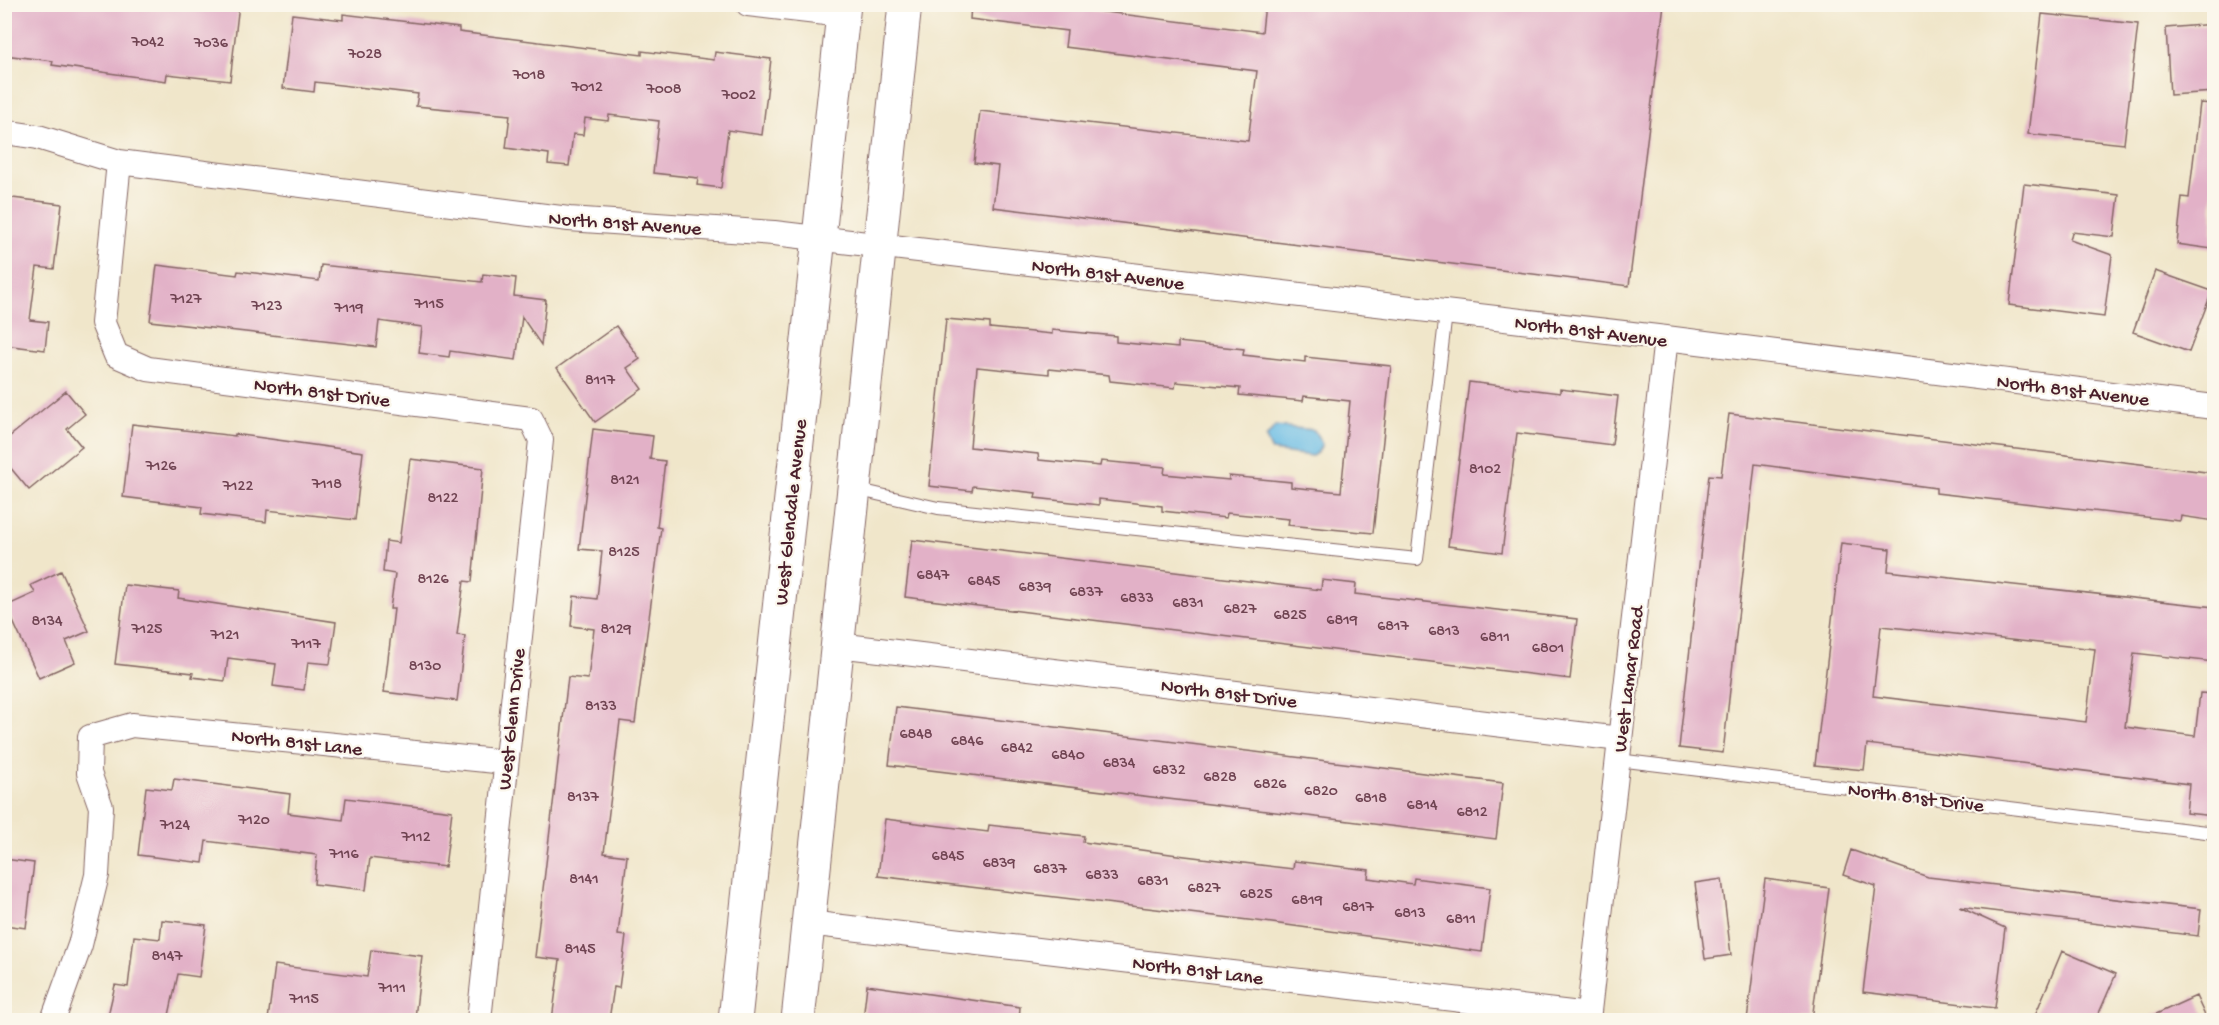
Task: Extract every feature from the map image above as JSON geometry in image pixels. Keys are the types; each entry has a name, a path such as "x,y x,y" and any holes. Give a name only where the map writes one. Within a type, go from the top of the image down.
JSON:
{"main road":[{"path":"798,1020 905,4"},
{"name":"West Glendale Avenue","path":"735,1020 844,10"}],"street":[{"path":"748,4 844,10"},
{"name":"North 81st Avenue","path":"4,132 38,137 119,162 568,219 818,238 1666,338 2214,407"},
{"name":"North 81st Drive","path":"119,162 103,323 116,355 147,369 531,419"},
{"name":"West Lamar Road","path":"1588,1018 1666,338"},
{"name":"West Glenn Drive","path":"479,1020 541,440 531,419"},
{"name":"North 81st Drive","path":"838,645 1619,749"},
{"name":"North 81st Lane","path":"53,1020 80,945 97,874 101,807 89,773 90,737 132,725 506,762"},
{"name":"North 81st Lane","path":"808,923 1588,1018"}],"lane":[{"path":"854,488 938,508 1417,559 1446,313"},
{"name":"North 81st Drive","path":"1619,749 2214,833"}],"water":[{"path":"1275,426 1314,430 1322,444 1318,452 1312,456 1272,451 1266,438"}],"building":[{"path":"4,4 239,4 230,81 167,74 166,81 52,65 53,61 4,55"},
{"path":"971,4 1042,4 1262,32 1265,4 1664,4 1629,286 993,207 998,166 974,163 980,111 1248,141 1257,71 1065,47 1067,31 970,19"},
{"path":"292,14 343,20 343,14 459,28 459,32 642,55 642,51 714,60 715,52 771,59 762,135 728,130 721,188 697,185 698,178 653,173 659,121 609,115 608,121 585,118 583,135 573,134 569,166 548,164 549,154 506,148 510,115 416,106 418,94 315,82 314,92 283,88"},
{"path":"2042,14 2138,24 2124,144 2028,134"},
{"path":"2214,24 2214,92 2170,95 2166,28"},
{"path":"2200,103 2214,104 2212,249 2177,244 2182,197 2189,198"},
{"path":"2024,184 2119,195 2114,237 2072,232 2070,240 2112,255 2104,317 2009,305"},
{"path":"4,197 62,204 54,269 37,267 30,320 48,322 45,350 4,345"},
{"path":"157,265 237,275 238,271 319,281 321,265 482,282 483,274 516,278 514,296 546,300 541,345 522,317 516,360 450,351 449,357 419,353 422,327 379,321 376,347 150,321"},
{"path":"2155,271 2212,291 2189,352 2133,332"},
{"path":"946,319 990,323 990,328 1052,334 1052,330 1116,336 1116,342 1178,348 1178,342 1244,349 1243,355 1305,362 1305,357 1391,366 1373,533 1288,525 1289,519 1227,513 1226,518 1162,511 1162,506 1099,499 1099,505 1035,498 1036,493 973,486 972,491 929,486","holes":["977,367 1049,374 1049,369 1109,375 1110,381 1175,388 1176,382 1240,388 1239,395 1303,401 1304,396 1350,401 1341,492 1291,487 1291,482 1229,476 1229,480 1164,474 1165,467 1101,461 1100,466 1039,460 1038,454 970,447"]},
{"path":"616,326 640,359 627,368 642,389 595,422 557,368"},
{"path":"1469,382 1560,393 1560,389 1618,396 1612,445 1517,433 1502,553 1448,546"},
{"path":"66,391 85,414 67,429 82,447 29,490 4,460 4,441"},
{"path":"1729,414 2214,473 2214,521 2181,516 2180,521 1936,493 1936,488 1755,464 1723,753 1679,748 1709,475 1721,476"},
{"path":"132,424 235,436 235,434 363,452 355,520 267,510 266,522 201,514 202,507 123,497"},
{"path":"593,429 653,436 650,459 665,461 657,527 661,528 635,723 620,721 604,853 627,856 618,935 626,936 619,988 614,987 609,1020 552,1020 560,960 535,957 568,677 588,679 594,629 571,626 574,596 597,599 602,551 579,549"},
{"path":"410,459 483,468 472,582 464,581 457,635 465,636 457,701 384,692 394,609 390,609 395,574 383,572 386,541 399,543"},
{"path":"912,540 1321,590 1322,580 1356,584 1355,594 1577,619 1570,679 905,597"},
{"path":"1841,543 1890,549 1888,571 2214,607 2214,662 2134,653 2125,727 2195,736 2200,693 2214,694 2214,816 2186,813 2189,784 1867,744 1864,770 1815,765","holes":["1881,626 2095,649 2086,722 1873,696"]},
{"path":"61,571 89,631 66,641 75,662 39,678 6,606 35,593 31,585"},
{"path":"125,585 179,591 178,598 336,622 330,664 308,662 304,690 273,686 276,664 228,658 225,681 192,677 193,673 115,664"},
{"path":"896,707 1503,783 1496,839 889,765"},
{"path":"174,779 290,794 288,813 343,820 346,798 452,811 445,867 370,858 366,890 314,884 317,855 206,841 203,863 138,855 146,787 172,790"},
{"path":"885,819 988,832 989,825 1084,836 1083,842 1185,856 1293,869 1294,861 1369,870 1368,878 1413,884 1414,878 1490,888 1482,952 1265,922 878,876"},
{"path":"1851,850 1928,877 2201,909 2198,936 1959,907 2005,928 1995,1008 1863,992 1876,886 1843,875"},
{"path":"4,859 34,863 26,928 4,925"},
{"path":"1722,879 1731,955 1705,959 1695,883"},
{"path":"1765,879 1829,888 1812,1020 1747,1020"},
{"path":"162,920 206,925 199,977 178,974 168,1020 107,1020 115,985 128,987 134,936 160,939"},
{"path":"371,950 422,956 415,1018 395,1016 395,1020 268,1020 275,965 367,977"},
{"path":"2062,951 2116,974 2096,1020 2033,1020"},
{"path":"867,985 1020,1007 1019,1020 863,1020"},
{"path":"2196,996 2207,1020 2143,1020"}]}
